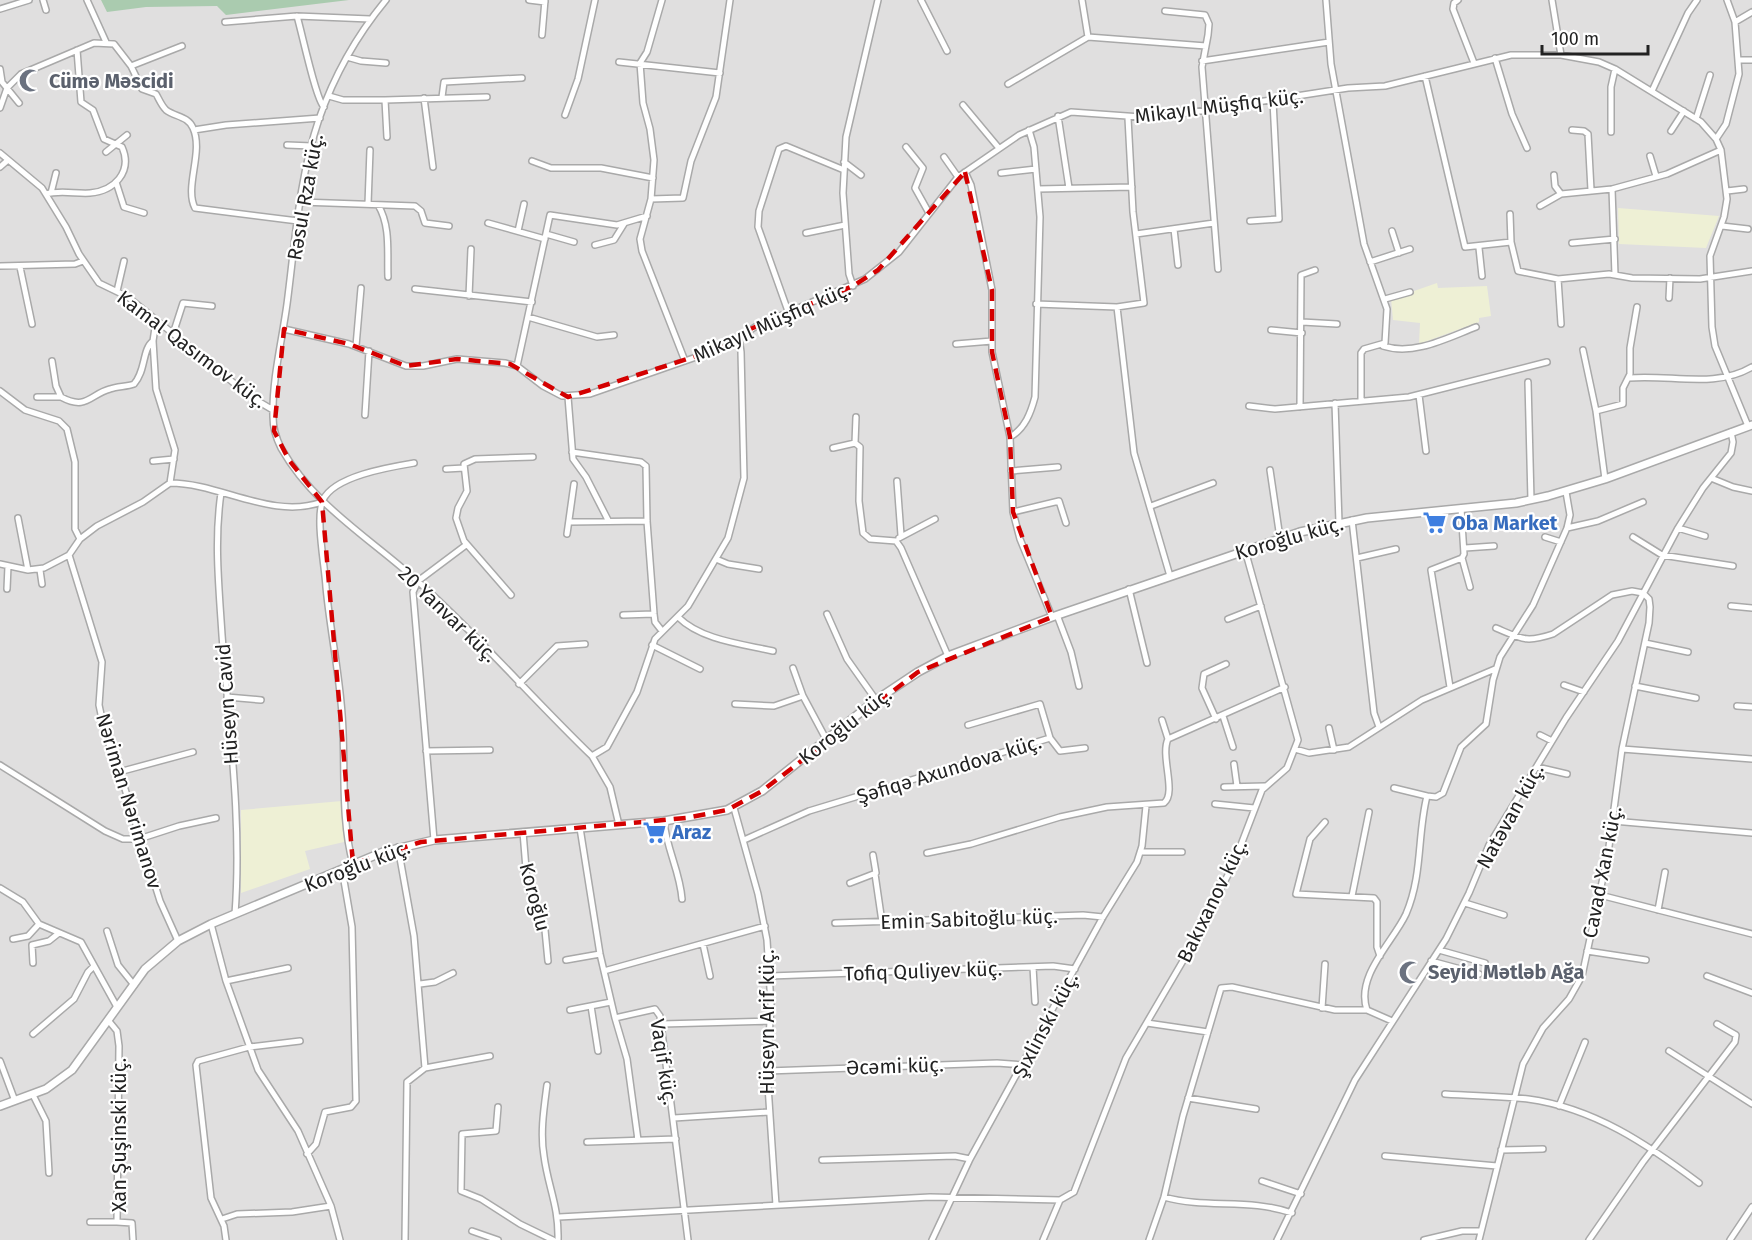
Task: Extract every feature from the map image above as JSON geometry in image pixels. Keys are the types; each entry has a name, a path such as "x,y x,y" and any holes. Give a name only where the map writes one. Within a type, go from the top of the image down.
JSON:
{"street":[{"path":"0,9 7,3 29,0"},
{"path":"44,0 46,10"},
{"path":"87,0 106,42"},
{"name":"Rəsul Rza küç.","path":"273,410 298,221 312,146 324,107 347,57 370,19 386,0"},
{"path":"529,0 545,1 542,35"},
{"path":"565,115 578,79 595,0"},
{"path":"662,0 647,52 640,63 643,103 652,143 653,178 651,199 640,239 642,252 685,362"},
{"path":"651,199 668,201 682,198 691,161 716,97 730,0"},
{"path":"853,286 845,225 846,137 878,0"},
{"path":"921,0 947,51"},
{"path":"1082,0 1088,37"},
{"path":"1326,0 1336,90 1370,262 1385,299 1388,319 1383,346"},
{"path":"1458,0 1454,3 1453,9 1474,63"},
{"path":"1552,0 1561,55"},
{"path":"1652,91 1688,13 1697,0"},
{"path":"1716,139 1726,124 1739,74 1735,22 1727,0"},
{"path":"1165,11 1205,15 1209,24 1202,61 1218,269"},
{"path":"1735,22 1752,12"},
{"path":"225,22 297,16 370,19"},
{"path":"297,16 309,54 317,97 324,107"},
{"path":"1008,84 1088,37 1206,46"},
{"path":"0,108 7,88 21,74 77,50 106,42 117,45 142,89 156,94 164,108 186,120 194,130 196,145 192,199 195,208 298,221"},
{"path":"1202,61 1329,42"},
{"path":"131,66 182,46"},
{"path":"56,172 49,193 92,193 123,178 125,173 124,151 104,139 93,110 81,102 77,50"},
{"name":"Mikayıl Müşfiq küç.","path":"568,397 590,394 725,347 755,327 853,286 888,261 958,177 998,147 1058,116 1078,111 1128,118 1155,118 1336,90 1385,86 1494,58 1561,55 1599,62 1615,69 1696,119 1716,139 1722,150 1727,191 1722,226 1711,249 1713,337 1727,378 1750,425"},
{"path":"347,57 361,61 386,63"},
{"path":"1494,58 1512,114 1527,148"},
{"path":"1739,60 1752,60"},
{"path":"619,62 720,73"},
{"path":"0,69 2,82 19,103"},
{"path":"1611,132 1611,87 1615,69"},
{"path":"1696,119 1710,75"},
{"path":"1425,76 1462,244 1468,249 1511,242"},
{"path":"442,97 444,82 522,78"},
{"path":"329,96 343,100 487,97"},
{"path":"424,98 433,166"},
{"path":"385,100 387,137"},
{"path":"1250,221 1278,219 1273,101"},
{"path":"963,105 998,147"},
{"path":"1671,131 1684,111"},
{"path":"1058,116 1069,188"},
{"path":"194,130 226,125 320,118"},
{"path":"1036,304 1117,307 1144,303 1136,234 1128,118"},
{"path":"1010,436 1020,429 1028,418 1035,396 1036,304 1040,233 1036,170 1029,130"},
{"path":"1572,130 1584,131 1588,134 1591,190"},
{"path":"106,152 127,135"},
{"path":"287,144 312,146"},
{"path":"789,314 758,227 759,211 779,148 786,146 844,170"},
{"path":"906,147 923,168 915,188 929,213"},
{"path":"368,204 370,150"},
{"path":"1540,206 1561,194 1612,189 1676,171 1722,150"},
{"name":"Kamal Qasımov küç.","path":"0,154 49,193 83,261 99,282 117,291 173,333 251,397 273,410"},
{"path":"1650,156 1656,176"},
{"path":"944,157 958,177"},
{"path":"0,167 8,160"},
{"path":"532,161 551,168 601,168 653,178"},
{"path":"844,162 861,175"},
{"path":"1001,172 1036,170"},
{"path":"965,172 971,185 993,290 994,367 1010,436 1013,512 1020,539 1071,652 1079,686"},
{"path":"1554,175 1555,186 1561,194"},
{"path":"116,182 124,207 144,213"},
{"path":"1038,189 1132,187"},
{"path":"1612,189 1615,274"},
{"path":"1727,191 1744,189"},
{"path":"301,202 415,206 422,211 425,223 449,226"},
{"path":"518,231 524,204"},
{"path":"378,205 383,213 386,229 388,277"},
{"path":"517,366 552,213 583,221 624,224 647,216"},
{"path":"1510,214 1511,242 1518,271 1558,279 1615,274 1670,279 1710,278 1752,271"},
{"path":"488,223 574,242"},
{"path":"1136,234 1215,223"},
{"path":"595,245 614,240 624,224"},
{"path":"806,233 845,225"},
{"path":"1722,226 1748,229"},
{"path":"1174,229 1178,265"},
{"path":"1392,231 1399,253"},
{"path":"1572,243 1615,239"},
{"path":"1479,248 1482,276"},
{"path":"469,296 471,249"},
{"path":"1370,262 1410,249"},
{"path":"0,266 75,264 83,261"},
{"path":"117,291 124,261"},
{"path":"20,267 32,324"},
{"path":"1300,407 1301,275 1302,272 1315,270"},
{"path":"1558,279 1561,324"},
{"path":"1669,298 1670,279"},
{"path":"356,346 361,288"},
{"path":"415,289 532,303"},
{"path":"1385,299 1410,292"},
{"path":"173,333 183,303 212,306"},
{"path":"1117,307 1134,453 1170,576"},
{"path":"1596,411 1623,404 1623,388 1629,378 1630,348 1637,307"},
{"path":"528,316 597,337 614,335"},
{"path":"0,564 40,570 69,555 80,539 97,526 143,502 170,483 174,459 173,444 156,388 153,341 156,321"},
{"path":"1302,322 1337,324"},
{"path":"1360,400 1361,353 1369,347 1418,347 1476,327"},
{"path":"284,328 356,346 396,363 414,367 457,359 517,366 543,386 568,397 572,452 608,520"},
{"path":"1271,330 1302,333"},
{"path":"592,756 607,747 637,692 652,645 662,631 678,618 717,560 732,528 744,478 742,364 739,338"},
{"path":"37,398 61,397 81,403 91,401 106,390 134,384 144,367 146,348 153,341"},
{"path":"956,344 992,341"},
{"path":"1583,350 1596,411 1605,479"},
{"path":"365,415 369,351"},
{"path":"52,361 57,391 61,397"},
{"path":"1249,406 1263,409 1300,407 1419,395 1547,362"},
{"path":"144,367 154,366"},
{"path":"1629,378 1727,378 1752,367"},
{"path":"1528,382 1531,500"},
{"path":"0,391 26,410 59,421 67,429 75,462 75,529 80,539"},
{"path":"1419,395 1426,451"},
{"path":"1335,403 1339,523"},
{"name":"20 Yanvar küç.","path":"273,410 274,431 282,448 322,502 418,581 592,756 610,787 619,825"},
{"path":"856,417 855,443 862,453 859,491 862,533 870,538 896,541"},
{"name":"Koroğlu küç.","path":"0,1106 33,1095 59,1081 72,1070 134,985 162,952 178,941 211,924 353,864 398,847 434,840 664,821 708,815 734,808 762,791 876,700 918,672 948,656 1129,589 1280,538 1352,520 1531,500 1566,492 1750,425"},
{"name":"Natəvan küç.","path":"1277,1240 1355,1080 1439,950 1465,903 1489,845 1552,741 1618,641 1678,528 1711,478 1731,453 1733,442 1731,432"},
{"path":"833,448 855,443"},
{"path":"572,452 644,463 647,470 646,521 654,614 655,622 662,631"},
{"path":"511,595 466,545 456,518 458,508 467,491 465,462 532,457"},
{"path":"153,461 174,459"},
{"path":"353,864 349,843 342,713 327,591 322,502 327,493 355,477 386,467 414,463"},
{"path":"1011,471 1058,467"},
{"path":"446,469 464,468"},
{"path":"1270,470 1280,538"},
{"path":"1711,478 1733,488 1752,491"},
{"path":"897,481 902,535"},
{"path":"170,483 295,507 322,502"},
{"path":"1151,506 1213,483"},
{"path":"567,534 574,484"},
{"path":"1394,788 1436,797 1443,793 1461,747 1486,724 1495,669 1533,606 1567,528 1570,515 1566,492"},
{"name":"Hüseyn Cavid","path":"221,493 216,547 235,823 237,881 235,914"},
{"path":"1013,512 1057,500 1066,523"},
{"path":"1567,528 1598,521 1643,502"},
{"path":"1461,508 1465,548 1462,558 1470,587"},
{"path":"18,518 29,563 28,570"},
{"path":"896,541 902,535 935,519"},
{"path":"1352,520 1374,713 1379,727"},
{"path":"569,522 646,521"},
{"path":"1678,528 1705,536"},
{"path":"1545,537 1561,542"},
{"path":"1633,537 1662,555 1733,566"},
{"path":"896,541 948,656"},
{"path":"434,840 413,592 418,581 466,545"},
{"path":"1465,548 1494,546"},
{"path":"1357,558 1396,549"},
{"path":"1245,550 1298,735 1295,749 1303,753 1349,747 1422,700 1495,669"},
{"name":"Nəriman Nərimanov","path":"69,555 100,655 101,718 159,901 178,941"},
{"path":"1450,687 1431,570 1462,558"},
{"path":"717,560 728,564 759,568"},
{"path":"7,589 8,566"},
{"path":"40,570 42,584"},
{"path":"1129,589 1147,663"},
{"path":"1496,628 1526,641 1553,634 1612,595 1632,591 1643,593"},
{"name":"Cavad Xan küç.","path":"1479,1240 1513,1098 1527,1054 1543,1028 1576,987 1587,951 1613,821 1622,749 1645,643 1650,607 1649,599 1643,593"},
{"path":"1228,619 1261,606"},
{"path":"1731,606 1752,608"},
{"path":"623,615 654,614"},
{"path":"827,614 847,659 876,700"},
{"path":"678,618 692,628 716,638 772,651"},
{"path":"1645,643 1688,652"},
{"path":"519,684 557,646 585,644"},
{"path":"652,645 700,669"},
{"path":"1216,719 1202,683 1204,674 1226,664"},
{"path":"793,668 803,696 826,739"},
{"path":"1564,685 1584,693"},
{"path":"1635,686 1696,698"},
{"path":"1168,739 1285,687"},
{"path":"735,704 774,706 803,696"},
{"path":"227,697 261,700"},
{"name":"Şəfiqə Axundova küç.","path":"744,840 809,811 1050,738 1040,705 968,725"},
{"path":"1737,706 1752,707"},
{"path":"1223,716 1233,747"},
{"path":"927,854 970,844 1060,817 1107,807 1146,806 1168,800 1165,750 1168,739 1162,720"},
{"path":"1329,728 1334,750"},
{"path":"1540,735 1552,741"},
{"path":"1050,738 1060,751 1085,748"},
{"name":"Bakıxanov küç.","path":"1043,1240 1060,1200 1074,1192 1126,1058 1194,942 1234,863 1254,808 1265,786 1287,768 1295,749"},
{"path":"1622,749 1752,759"},
{"path":"426,751 490,750"},
{"path":"119,772 193,752"},
{"path":"1234,764 1237,786"},
{"path":"0,765 105,831 123,839 139,839 216,818"},
{"path":"1537,766 1567,774"},
{"path":"1224,787 1265,786"},
{"path":"1367,1010 1365,998 1380,956 1400,925 1419,873 1423,815 1427,796"},
{"path":"1215,804 1254,808"},
{"name":"Şıxlinski küç.","path":"932,1240 955,1196 970,1159 1103,917 1137,862 1141,852 1146,806"},
{"name":"Hüseyn Arif küç.","path":"734,808 765,926 770,976 770,1021 766,1071 776,1205"},
{"path":"1352,896 1369,812"},
{"path":"664,821 667,844 681,878 682,899"},
{"path":"1613,821 1752,833"},
{"path":"1325,822 1310,839 1296,894 1374,898 1377,902 1377,947 1380,956"},
{"path":"580,828 600,954 627,1059 638,1140"},
{"name":"Koroğlu","path":"523,832 527,881 538,919 545,930 548,962"},
{"path":"398,847 408,893 420,984 425,1068"},
{"path":"1141,852 1182,852"},
{"path":"850,883 874,874 878,870 873,855"},
{"path":"307,1154 316,1144 325,1112 351,1107 356,1101 352,927 342,870"},
{"path":"1658,910 1665,872"},
{"path":"874,874 882,922"},
{"path":"0,888 23,902 39,924 81,942 117,1007"},
{"path":"1600,895 1752,934"},
{"path":"1465,903 1504,915"},
{"name":"Emin Sabitoğlu küç.","path":"835,923 1083,915 1103,917"},
{"path":"13,939 28,936 39,924"},
{"path":"211,924 226,981 258,1070 298,1131 331,1206 340,1240"},
{"path":"604,971 765,926"},
{"path":"107,931 118,964 134,985"},
{"path":"33,963 32,945 49,941 59,933"},
{"path":"703,944 710,976"},
{"path":"1439,950 1485,963"},
{"path":"1587,951 1646,960"},
{"path":"566,960 600,954"},
{"path":"1431,961 1479,974"},
{"path":"1322,1008 1325,964"},
{"path":"33,1034 74,999 88,972 94,966"},
{"path":"1033,967 1035,1002"},
{"name":"Tofiq Quliyev küç.","path":"770,976 1033,967 1075,969"},
{"path":"226,981 288,968"},
{"path":"420,984 435,982 453,973"},
{"path":"1707,976 1752,993"},
{"path":"1149,1240 1164,1197 1188,1098 1219,991 1225,986 1322,1008 1354,1012 1367,1010 1392,1021"},
{"path":"570,1010 611,1002"},
{"path":"591,1006 598,1051"},
{"name":"Vaqif küç.","path":"615,1018 655,1009 662,1024 688,1240"},
{"name":"Xan Şuşinski küç.","path":"108,1020 117,1031 119,1046 117,1222 132,1222 133,1240"},
{"path":"662,1024 770,1021"},
{"path":"1147,1023 1208,1032"},
{"path":"1589,1240 1737,1038 1717,1024"},
{"path":"226,1240 222,1219 211,1198 195,1070 198,1061 249,1047 300,1041"},
{"path":"1559,1106 1584,1042"},
{"path":"1669,1051 1752,1104"},
{"path":"405,1240 406,1086 410,1079 425,1068 490,1056"},
{"path":"0,1061 15,1101"},
{"name":"Əcəmi küç.","path":"766,1071 997,1063 1023,1065"},
{"path":"547,1085 543,1114 543,1154 559,1217 558,1240"},
{"path":"1445,1094 1513,1098 1559,1106 1613,1125 1654,1149 1699,1183"},
{"path":"33,1095 46,1121 49,1173"},
{"path":"1188,1098 1256,1109"},
{"path":"498,1107 496,1131 462,1134 461,1191 481,1199 520,1224 553,1240"},
{"path":"674,1118 768,1112"},
{"path":"587,1142 676,1139"},
{"path":"1501,1150 1544,1149"},
{"path":"822,1160 955,1156 970,1159"},
{"path":"1385,1156 1497,1166"},
{"path":"1262,1180 1301,1194"},
{"path":"559,1217 955,1196 1060,1200"},
{"path":"1164,1197 1185,1202 1269,1205 1292,1213"},
{"path":"222,1219 237,1214 292,1212 331,1206"},
{"path":"1730,1240 1752,1207"},
{"path":"90,1222 117,1222"},
{"path":"472,1231 498,1240"},
{"path":"1424,1240 1462,1231 1480,1231"}],"highlighted area":[{"path":"965,172 992,290 992,352 1010,437 1013,512 1052,617 918,672 762,791 727,810 686,818 421,842 353,864 322,502 289,460 274,431 284,329 349,344 406,366 457,359 510,364 568,397 725,347 748,330 853,286 878,270"}],"shaded area":[{"path":"0,0 1752,0 1752,1240 0,1240"}],"green space":[{"path":"101,0 349,0 226,15 217,6 146,7 107,12"},
{"path":"1618,208 1719,216 1706,248 1619,244"},
{"path":"1437,283 1438,288 1487,286 1491,316 1479,318 1479,322 1419,344 1420,323 1393,320 1391,299"},
{"path":"342,801 344,842 305,851 310,869 241,893 241,810"}],"place":[{"name":"Cümə Məscidi","path":"31,81"},
{"name":"Oba Market","path":"1434,523"},
{"name":"Araz","path":"654,832"},
{"name":"Seyid Mətləb Ağa","path":"1410,972"}]}
